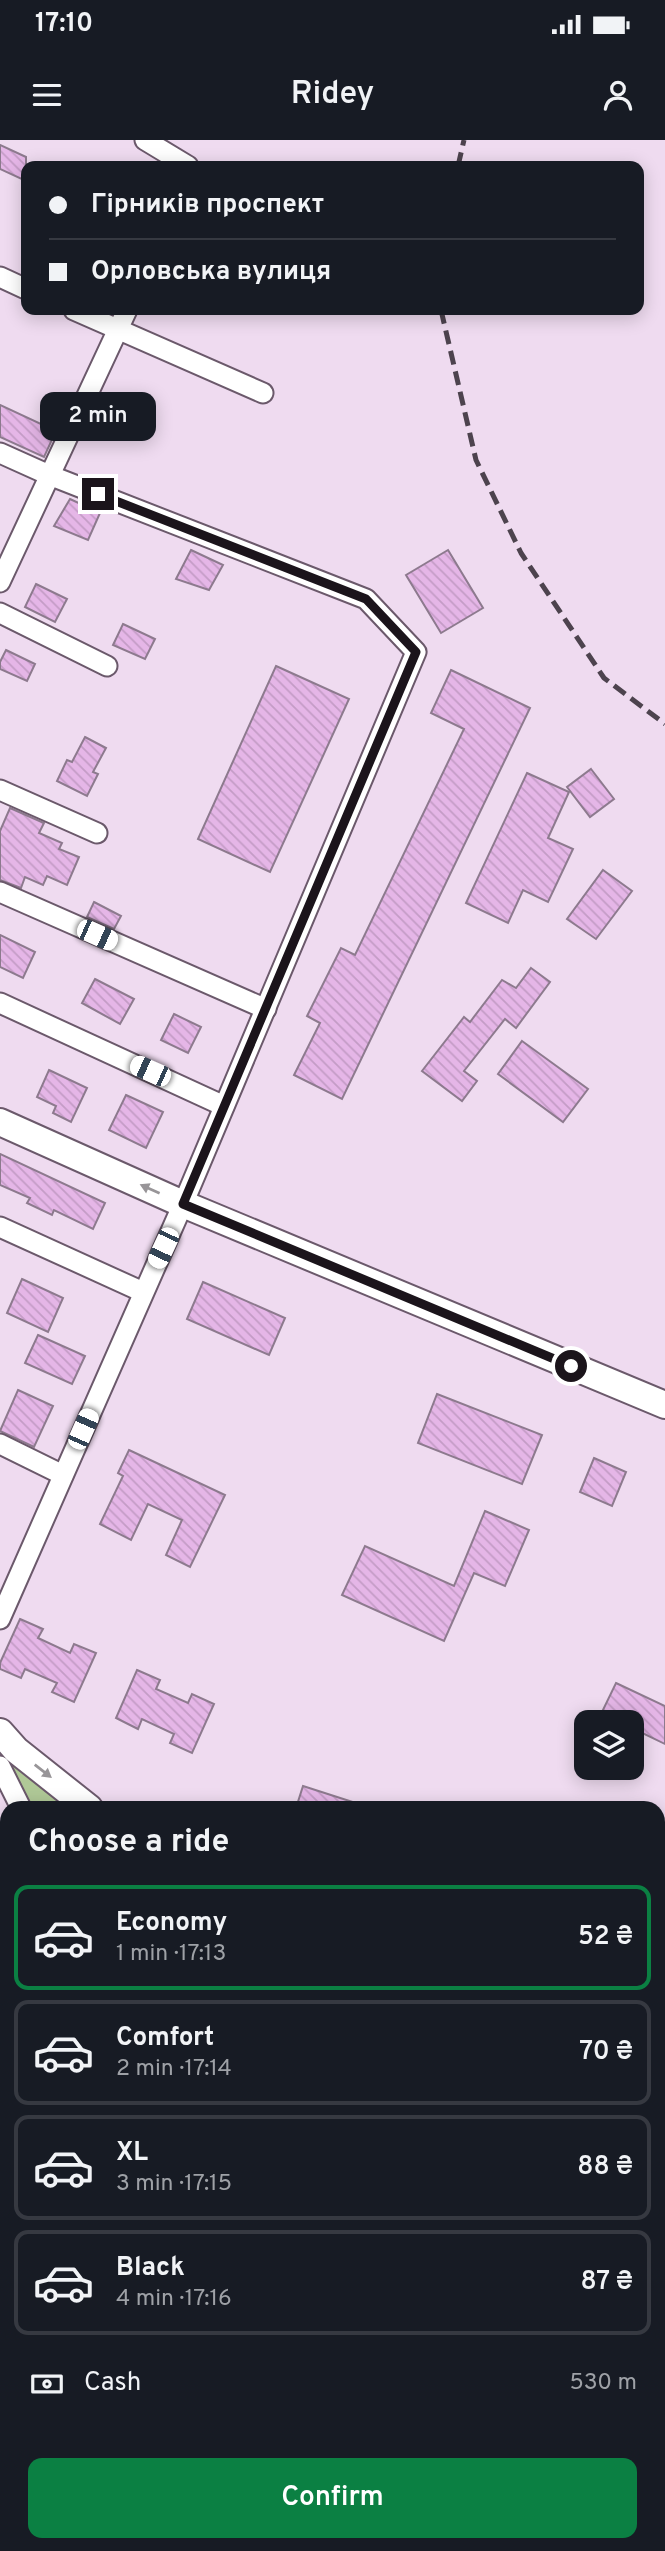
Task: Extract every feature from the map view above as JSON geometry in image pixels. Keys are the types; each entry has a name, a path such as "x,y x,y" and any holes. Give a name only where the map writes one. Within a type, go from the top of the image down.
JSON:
{"main road":[{"path":"0,1122 183,1204 665,1405"},
{"path":"4,1750 79,1801"}],"street":[{"path":"145,140 180,161"},
{"path":"0,277 21,287"},
{"path":"85,315 262,393"},
{"path":"0,582 125,315"},
{"path":"0,453 49,475 366,599 416,652 183,1204 0,1619"},
{"path":"0,612 107,666"},
{"path":"0,790 97,833"},
{"path":"0,892 266,1009"},
{"path":"0,1003 224,1106"},
{"path":"0,1227 143,1292"},
{"path":"0,1444 63,1475"},
{"path":"4,1750 19,1801"}],"green space":[{"path":"14,1761 61,1801 30,1801 10,1762"}],"building":[{"path":"0,145 26,157 26,161 21,161 21,179 0,169"},
{"path":"0,405 56,431 44,457 0,437"},
{"path":"70,499 100,513 88,540 54,526"},
{"path":"191,550 223,565 209,590 176,579"},
{"path":"448,550 483,608 441,633 406,575"},
{"path":"36,584 67,599 55,622 25,607"},
{"path":"123,624 155,639 145,659 113,645"},
{"path":"6,650 35,664 27,681 0,669 0,662"},
{"path":"276,666 349,699 270,872 198,839"},
{"path":"451,670 530,708 342,1099 294,1075 320,1023 307,1016 341,948 355,955 464,729 431,713"},
{"path":"85,737 106,748 93,772 98,774 87,796 57,781 67,760 72,762"},
{"path":"591,769 614,799 590,817 567,787"},
{"path":"527,773 569,792 548,838 573,849 548,902 523,890 508,923 466,903"},
{"path":"10,808 44,823 39,833 62,843 59,849 79,857 67,885 47,876 43,885 25,877 21,888 0,880 0,831"},
{"path":"603,870 632,891 596,939 567,919"},
{"path":"94,902 121,916 114,929 87,917"},
{"path":"0,935 35,952 23,978 0,967"},
{"path":"531,968 550,982 516,1028 505,1019 464,1071 477,1081 462,1101 422,1071 464,1017 470,1022 502,980 516,988"},
{"path":"95,979 134,999 120,1024 82,1003"},
{"path":"174,1014 201,1027 188,1053 161,1040"},
{"path":"522,1041 588,1089 563,1122 498,1074"},
{"path":"49,1070 87,1088 71,1122 53,1113 56,1106 37,1097"},
{"path":"126,1095 163,1112 146,1148 109,1130"},
{"path":"0,1154 105,1203 93,1229 54,1210 52,1215 27,1203 30,1198 0,1185"},
{"path":"22,1279 63,1298 48,1332 7,1313"},
{"path":"203,1282 285,1318 269,1355 187,1319"},
{"path":"38,1335 85,1356 72,1384 25,1363"},
{"path":"18,1390 53,1406 34,1447 0,1431"},
{"path":"437,1394 542,1435 522,1484 418,1443"},
{"path":"129,1450 225,1495 190,1567 166,1555 182,1520 148,1504 131,1540 100,1524 123,1476 118,1473"},
{"path":"594,1458 626,1472 612,1506 580,1492"},
{"path":"485,1511 529,1530 505,1586 474,1573 444,1641 342,1595 365,1546 454,1586"},
{"path":"20,1619 43,1629 38,1638 70,1653 74,1644 96,1653 74,1702 52,1692 57,1683 25,1669 21,1678 0,1669 0,1663"},
{"path":"137,1670 160,1680 156,1689 188,1703 192,1694 214,1704 192,1753 170,1743 174,1734 142,1719 138,1729 116,1718"},
{"path":"616,1683 665,1706 665,1744 644,1734 644,1710 603,1710"},
{"path":"303,1786 350,1801 298,1801"}],"railway":[{"path":"459,161 464,140"},
{"path":"442,315 476,460 521,553 604,678 665,724"}],"route":[{"path":"98,494 366,599 416,652 183,1204 571,1366"}]}
